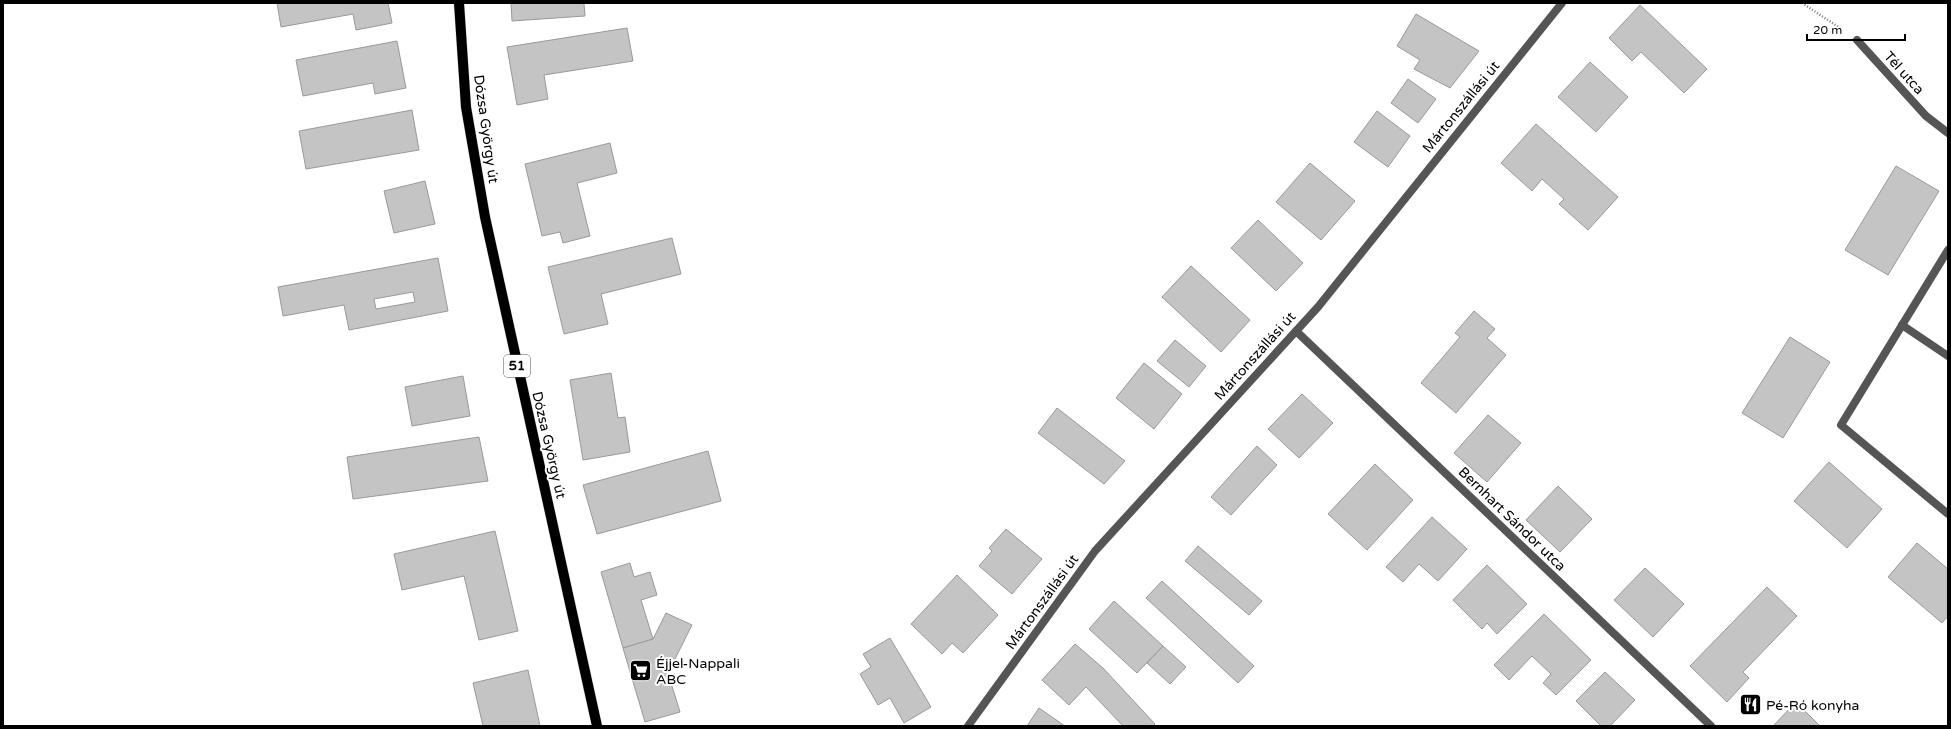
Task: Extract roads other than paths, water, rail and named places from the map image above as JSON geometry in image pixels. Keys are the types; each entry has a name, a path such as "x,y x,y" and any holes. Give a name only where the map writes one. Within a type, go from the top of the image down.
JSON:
{"main road":[{"name":"Dózsa György út","path":"459,3 466,107 484,209 597,726"}],"street":[{"name":"Mártonszállási út","path":"968,726 1095,551 1318,307 1562,3"},
{"name":"Tél utca","path":"1856,40 1926,116 1948,134"},
{"path":"1948,250 1841,425 1948,514"},
{"path":"1902,325 1948,356"},
{"name":"Bernhart Sándor utca","path":"1296,331 1711,726"}],"place":[{"name":"Éjjel-Nappali ABC","path":"641,671"},
{"name":"Pé-Ró konyha","path":"1750,705"}]}
